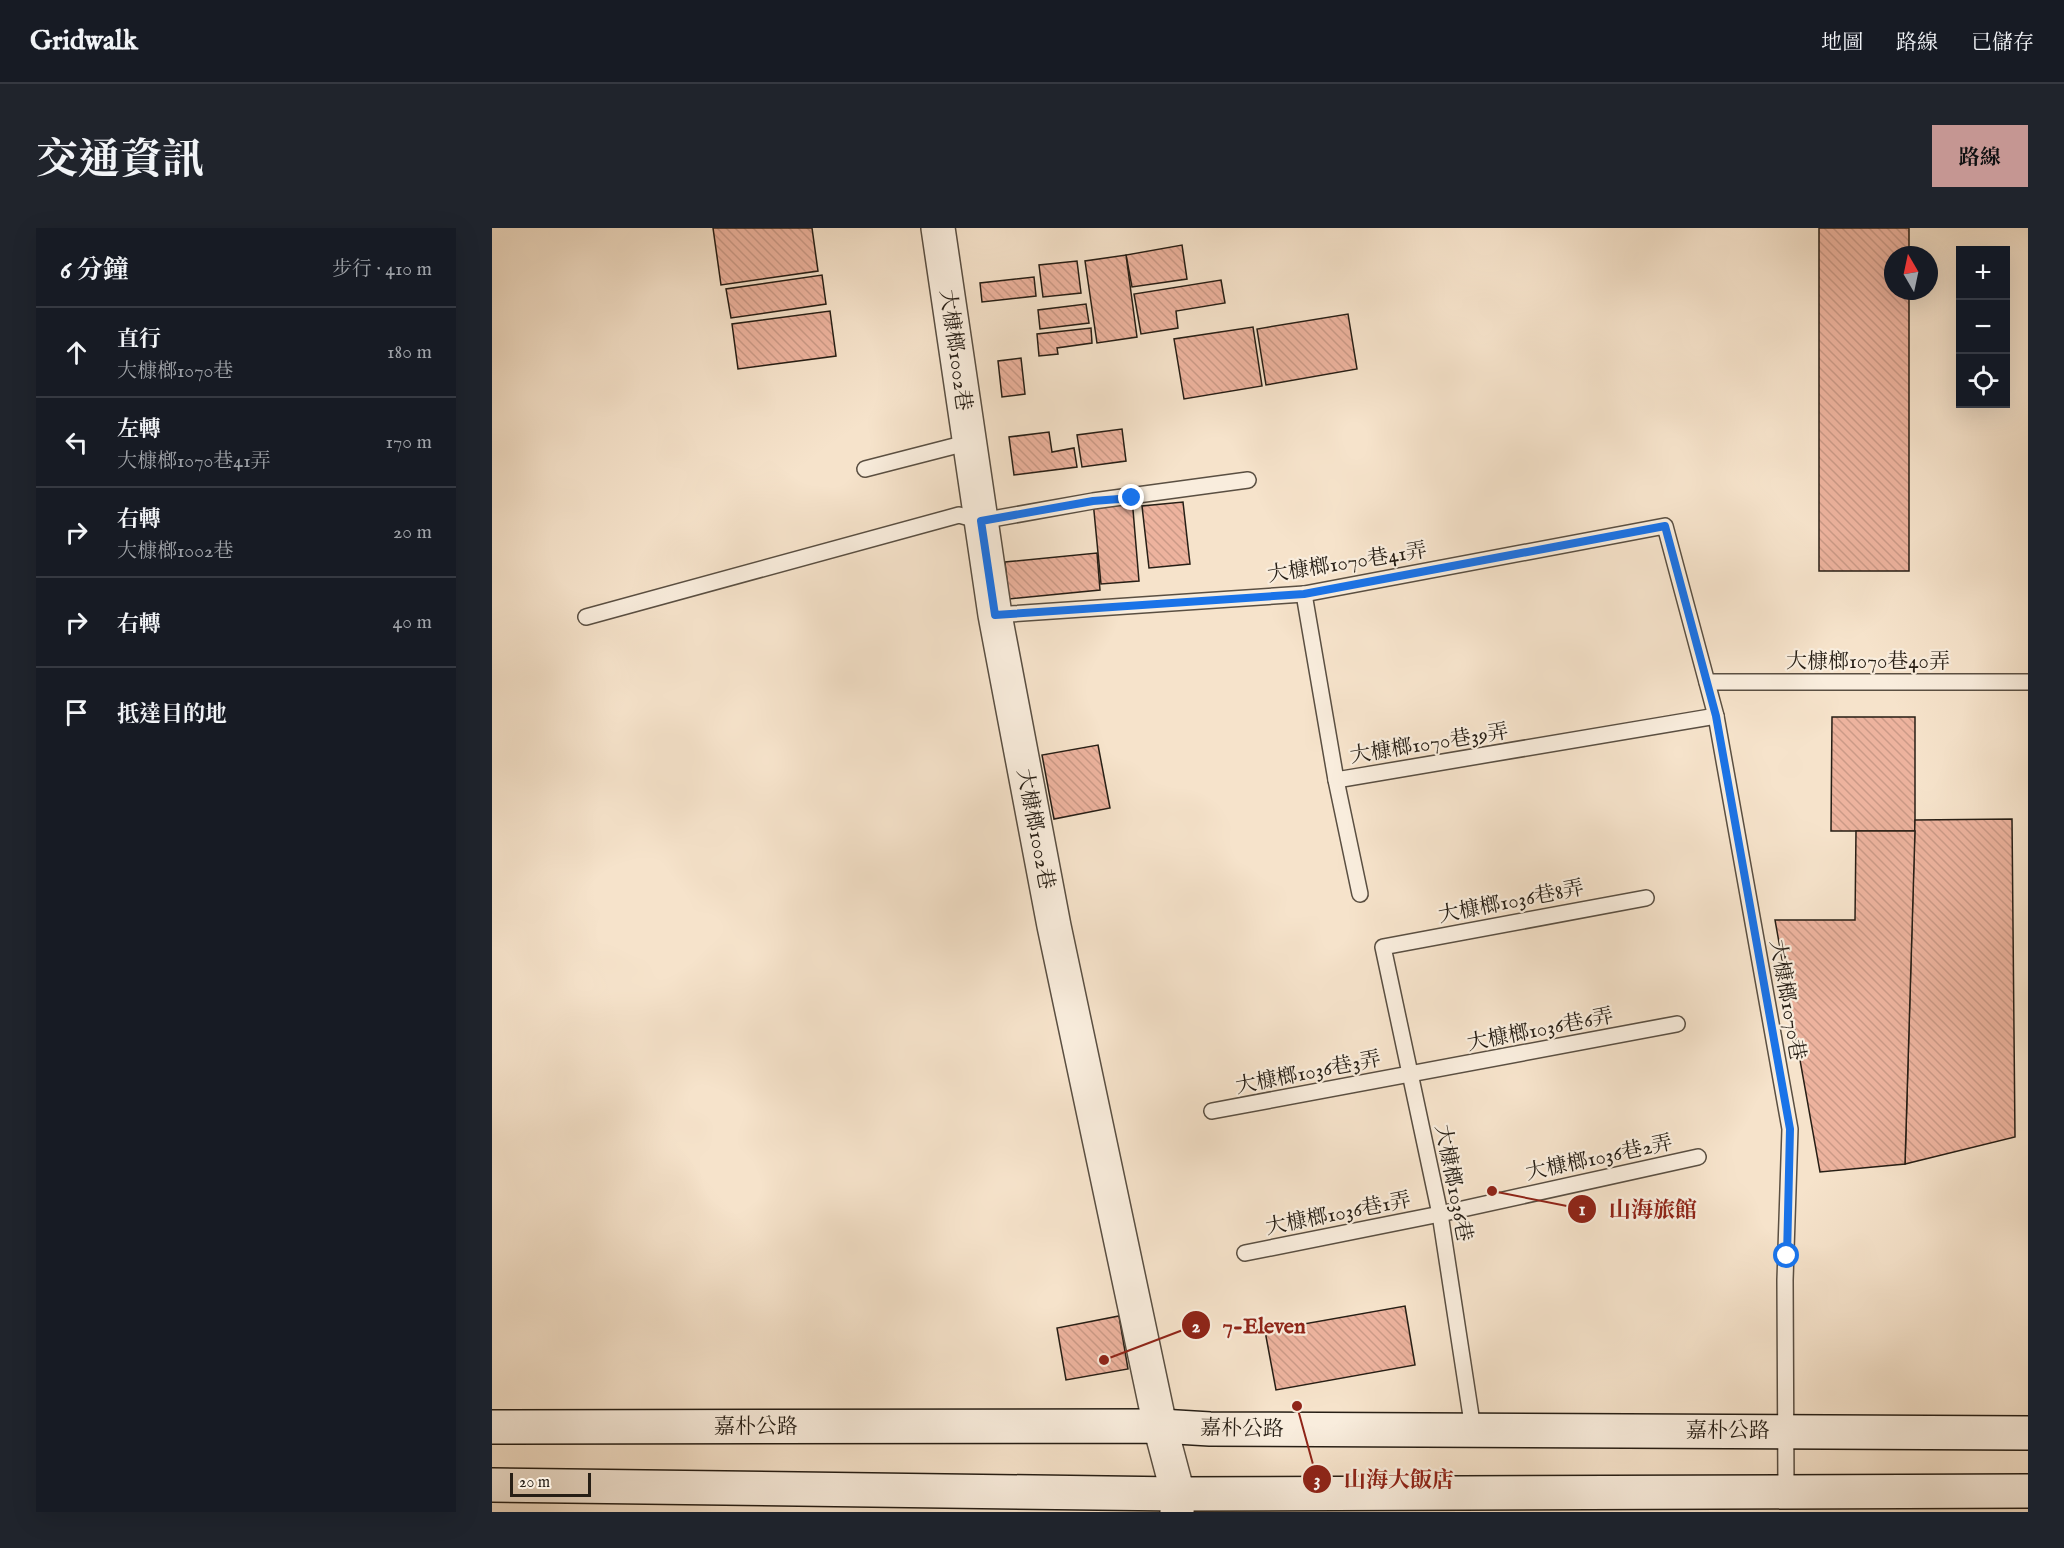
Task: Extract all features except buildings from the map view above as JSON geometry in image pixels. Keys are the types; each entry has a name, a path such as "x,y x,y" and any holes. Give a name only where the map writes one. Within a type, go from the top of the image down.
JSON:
{"main road":[{"name":"大槺榔1002巷","path":"938,228 995,615 1054,926 1177,1503"},
{"name":"嘉朴公路","path":"492,1427 1160,1426 1222,1429 2028,1433"},
{"path":"492,1485 1177,1503 1786,1490 2028,1491"}],"lane":[{"path":"865,469 970,442"},
{"path":"586,616 959,515 981,521 1093,501 1248,480"},
{"name":"大槺榔1070巷41弄","path":"995,615 1304,594 1665,526"},
{"name":"大槺榔1070巷","path":"1665,526 1716,716 1790,1129 1785,1280 1786,1490"},
{"name":"大槺榔1070巷39弄","path":"1304,594 1336,780 1716,716"},
{"name":"大槺榔1070巷40弄","path":"1707,682 2028,682"},
{"path":"1336,780 1360,894"},
{"name":"大槺榔1036巷8弄","path":"1383,946 1647,897"},
{"name":"大槺榔1036巷","path":"1383,946 1440,1214 1473,1429"},
{"name":"大槺榔1036巷6弄","path":"1410,1074 1677,1024"},
{"name":"大槺榔1036巷3弄","path":"1212,1111 1410,1074"},
{"name":"大槺榔1036巷2弄","path":"1440,1214 1698,1157"},
{"name":"大槺榔1036巷1弄","path":"1245,1252 1440,1214"}],"place":[{"name":"山海旅館","path":"1492,1191"},
{"name":"7-Eleven","path":"1104,1360"},
{"name":"山海大飯店","path":"1297,1406"}],"route":[{"path":"1132,498 1093,501 981,521 995,615 1304,594 1665,526 1716,716 1790,1129 1787,1256"}]}
